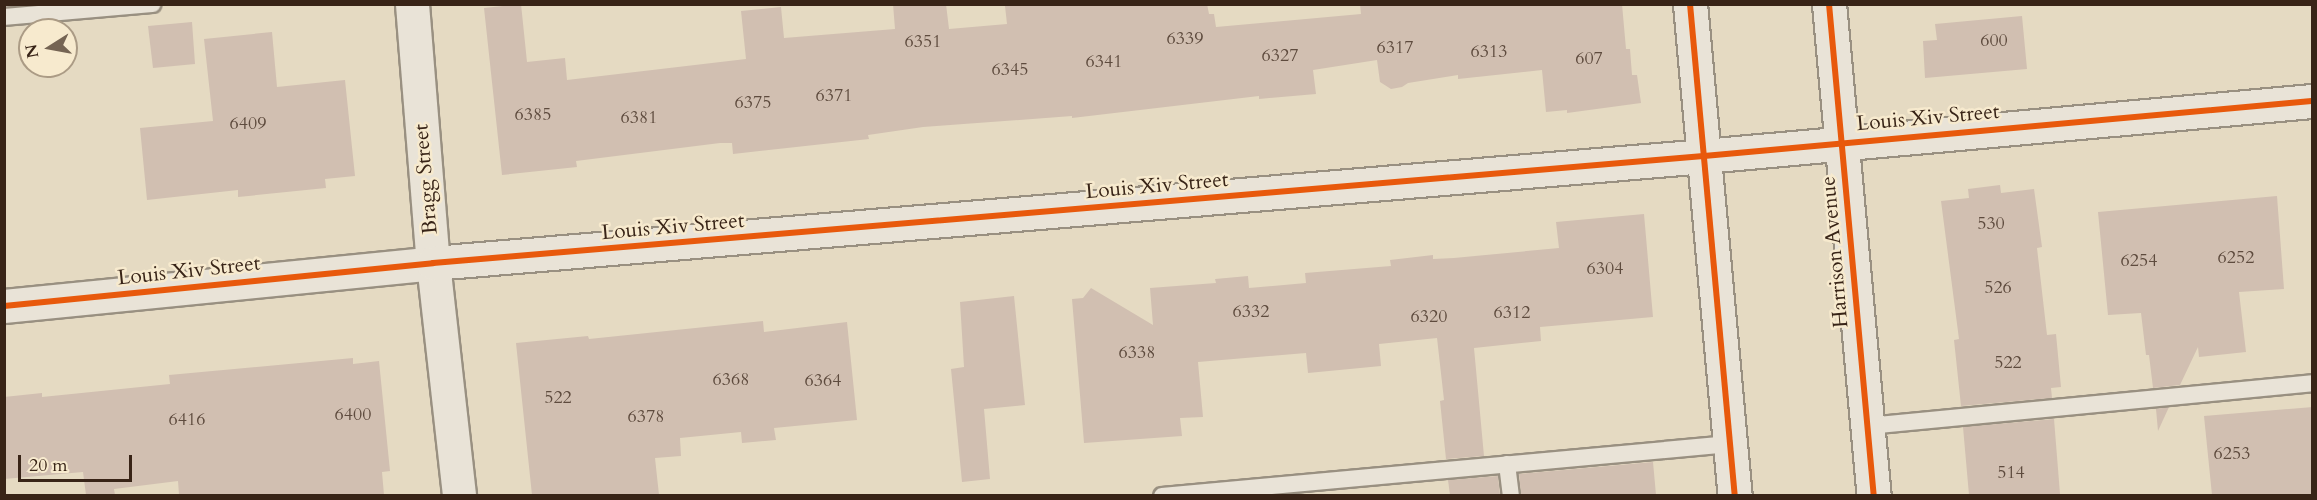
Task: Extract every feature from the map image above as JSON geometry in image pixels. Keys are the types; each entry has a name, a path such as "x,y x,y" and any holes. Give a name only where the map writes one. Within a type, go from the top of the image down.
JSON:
{"street":[{"name":"Bragg Street","path":"412,4 433,263 459,495"},
{"path":"1690,4 1734,495"},
{"name":"Harrison Avenue","path":"1829,4 1874,495"},
{"name":"Louis Xiv Street","path":"4,306 433,263 1704,156 2313,101"}],"lane":[{"path":"4,17 152,4"},
{"path":"1868,426 2313,383"},
{"path":"1162,495 1730,444"},
{"path":"1507,464 1511,495"}],"building":[{"path":"521,4 527,62 565,58 567,80 746,59 741,11 781,7 784,38 895,29 893,4 946,4 949,29 1007,24 1005,6 1026,4 1207,4 1209,14 1214,14 1216,27 1361,14 1360,4 1622,4 1626,49 1630,49 1632,75 1637,75 1641,103 1567,113 1567,110 1546,112 1542,70 1458,79 1458,75 1408,83 1391,89 1380,82 1377,60 1313,70 1316,94 1259,99 1259,96 1072,118 1072,116 923,127 868,135 869,139 733,154 732,143 720,143 576,161 577,167 502,175 484,8"},
{"path":"2022,16 2027,69 1925,78 1923,41 1937,40 1935,24"},
{"path":"192,22 195,64 153,68 148,26"},
{"path":"272,32 277,87 345,80 355,176 325,179 326,188 238,197 238,190 147,200 140,128 213,121 204,39"},
{"path":"2000,185 2001,193 2034,189 2042,247 2037,248 2047,335 2056,334 2061,387 2051,388 2052,398 1961,406 1954,340 1959,339 1941,201 1969,198 1968,189"},
{"path":"2277,196 2284,289 2239,292 2246,352 2199,357 2198,347 2180,385 2153,388 2141,313 2108,315 2098,212"},
{"path":"1644,214 1653,317 1540,327 1541,341 1474,348 1484,456 1446,459 1440,401 1444,400 1437,338 1379,344 1381,366 1308,373 1306,353 1198,362 1203,417 1180,418 1182,436 1084,443 1072,299 1083,298 1091,288 1153,325 1150,288 1216,283 1215,279 1248,276 1249,288 1306,283 1305,273 1391,266 1390,260 1433,255 1433,259 1454,258 1559,248 1556,222"},
{"path":"1014,296 1025,405 984,409 990,479 962,482 951,369 964,367 960,302"},
{"path":"763,321 764,332 847,322 857,420 774,428 776,440 742,443 741,432 680,438 681,456 655,458 659,495 532,495 516,343 588,336 589,339"},
{"path":"353,358 353,364 379,361 390,471 382,472 384,495 179,495 178,481 114,489 115,495 86,495 83,472 4,479 4,397 42,393 42,397 170,384 169,375"},
{"path":"2169,407 2158,431 2156,409"},
{"path":"2313,407 2313,495 2212,495 2204,416"},
{"path":"2054,419 2060,494 1969,495 1963,427"},
{"path":"1653,462 1656,495 1521,495 1519,474"},
{"path":"1498,476 1500,495 1450,495 1448,480"}],"cycle path":[{"path":"1690,4 1735,496"},
{"path":"1829,4 1874,496"},
{"path":"4,306 433,263 1704,156 2312,101"}]}
